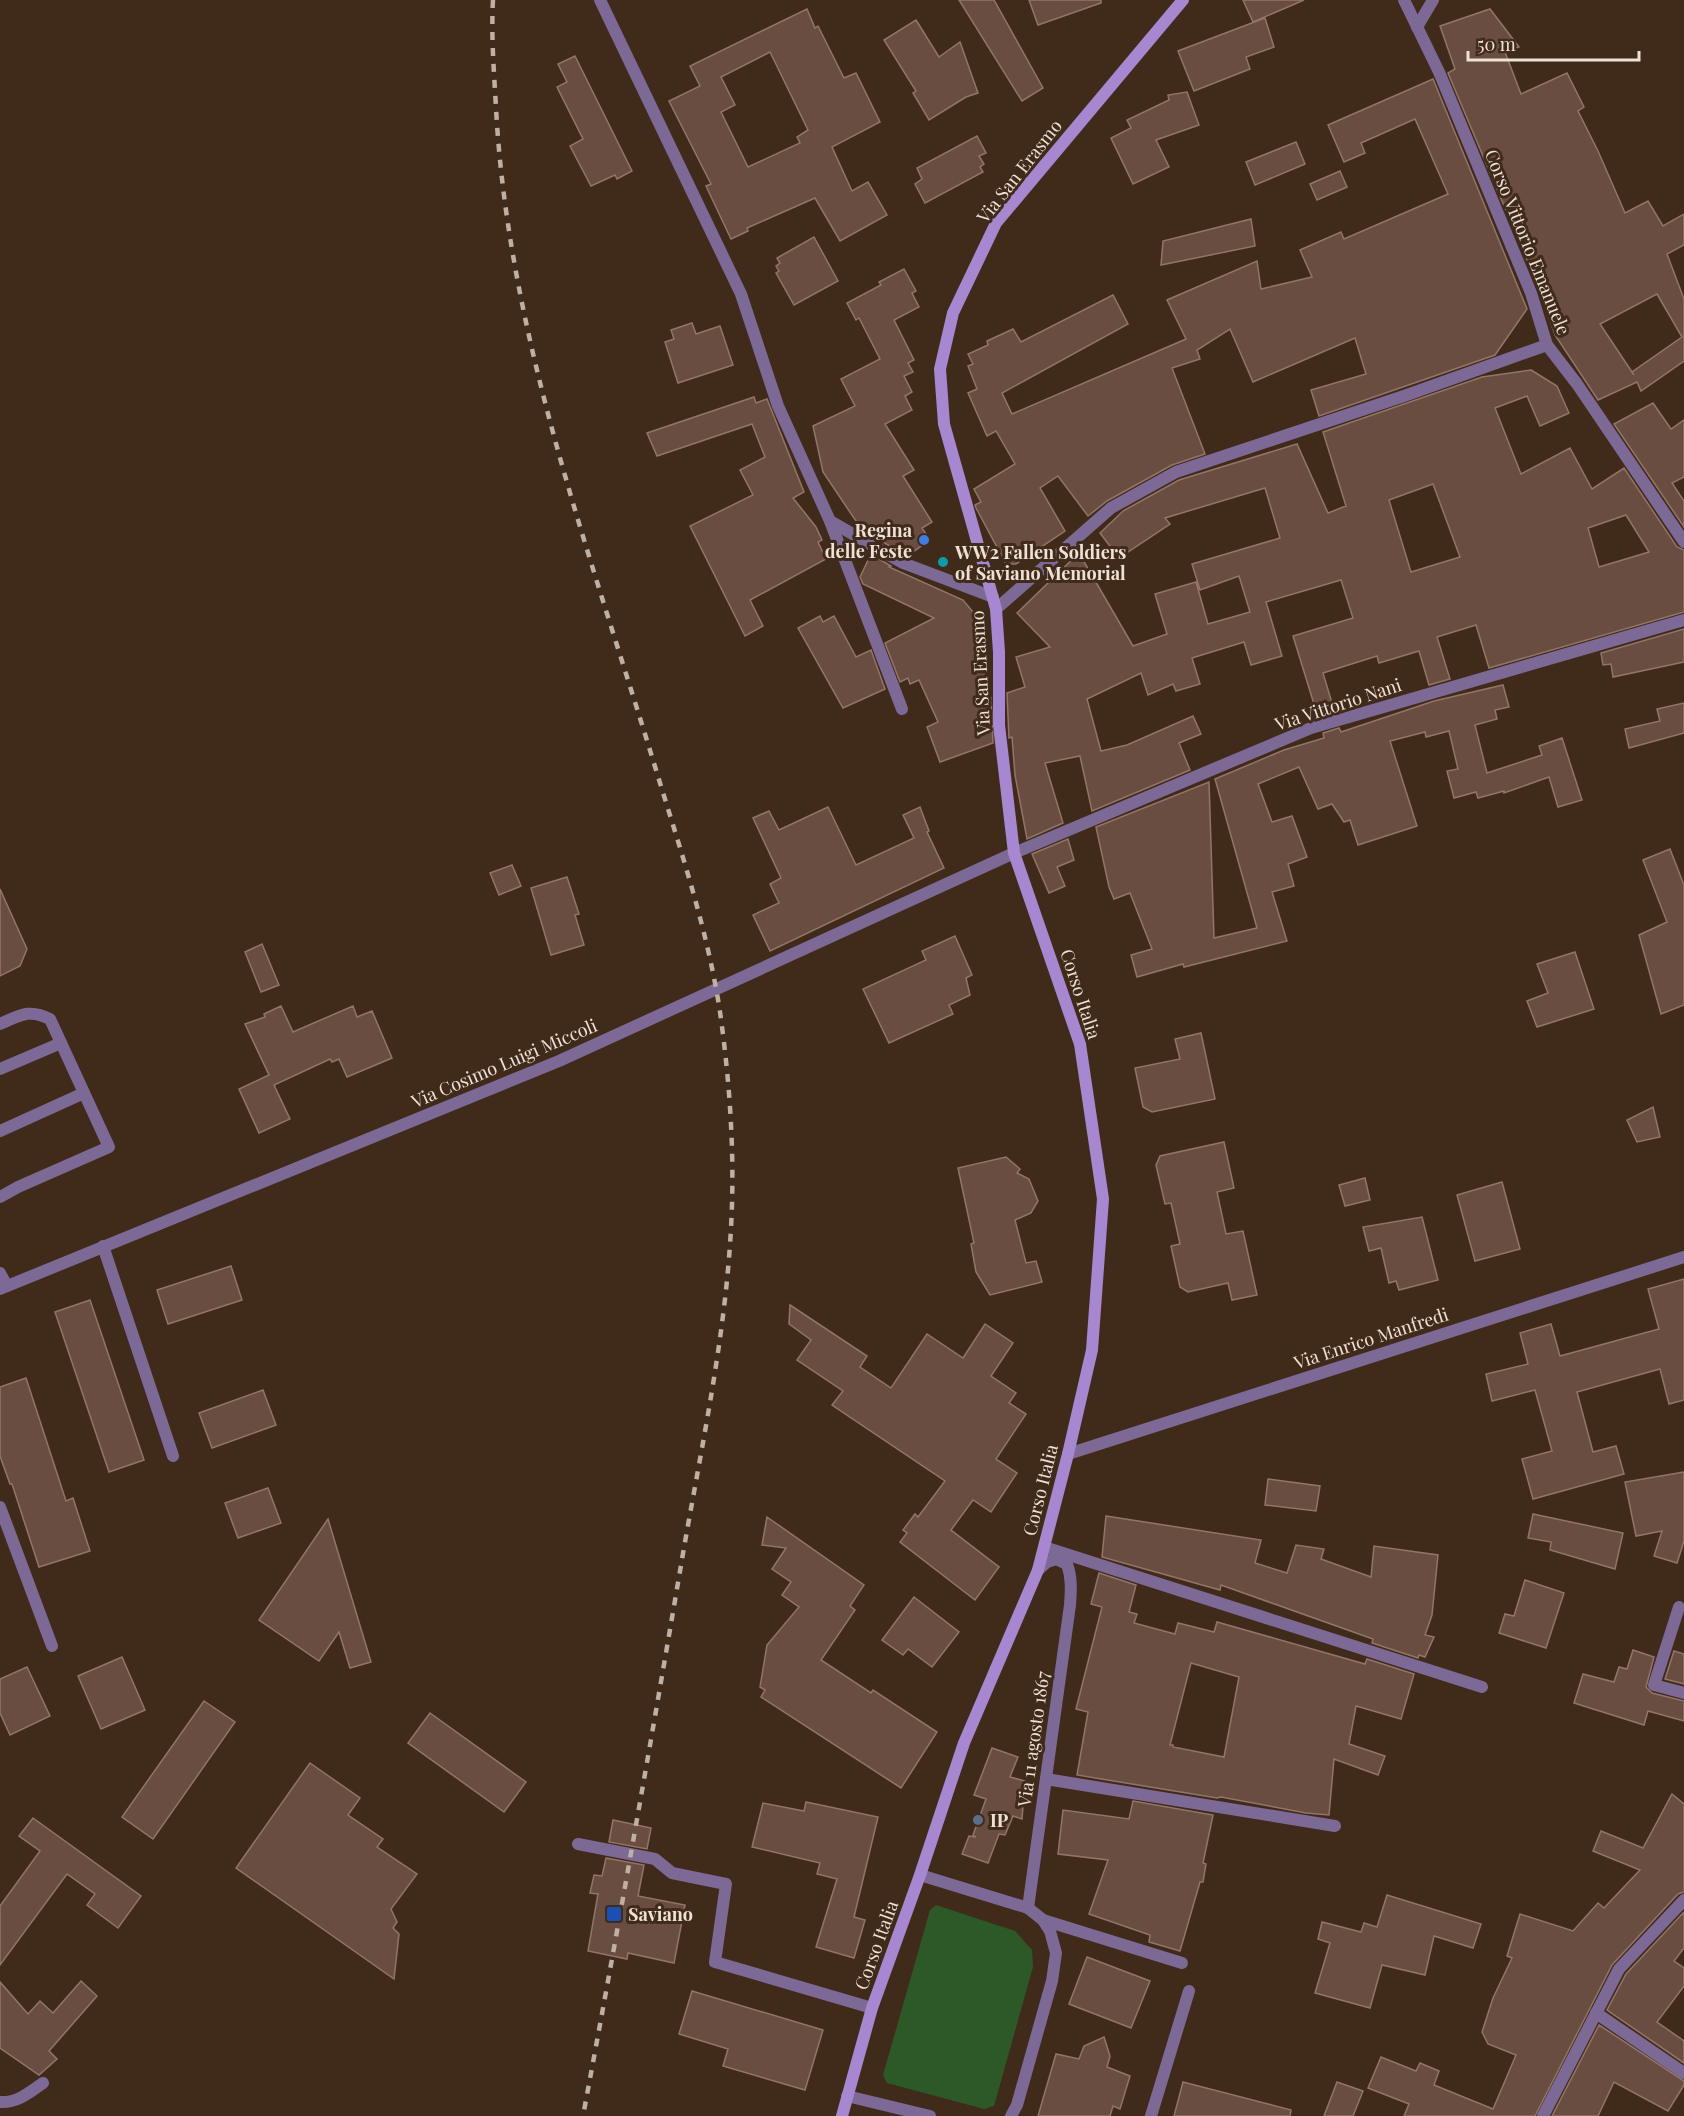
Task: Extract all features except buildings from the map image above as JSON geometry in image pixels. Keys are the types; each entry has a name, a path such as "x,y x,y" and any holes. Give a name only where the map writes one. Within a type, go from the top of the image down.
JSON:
{"main road":[{"name":"Via San Erasmo","path":"1014,853 999,725 999,652 994,603 944,424 940,369 953,314 996,223 1183,0"},
{"name":"Corso Italia","path":"842,2116 872,2008 964,1743 1038,1570 1092,1350 1103,1199 1080,1044 1014,853"}],"street":[{"path":"600,0 741,294 778,406 830,521 902,709"},
{"name":"Corso Vittorio Emanuele","path":"1404,0 1439,72 1527,282 1547,345 1577,384 1684,542"},
{"path":"1417,27 1432,0"},
{"path":"830,521 903,563 994,603 1111,508 1176,472 1404,396 1547,345"},
{"name":"Via Vittorio Nani","path":"1014,853 1311,728 1684,620"},
{"name":"Via Cosimo Luigi Miccoli","path":"3,1287 559,1061 1014,853"},
{"path":"0,1024 26,1013 39,1014 50,1019 109,1147 0,1197"},
{"path":"0,1069 61,1043"},
{"path":"0,1131 84,1093"},
{"path":"104,1246 173,1456"},
{"name":"Via Enrico Manfredi","path":"1068,1454 1684,1257"},
{"path":"0,1273 3,1287"},
{"path":"0,1508 52,1646"},
{"path":"1044,1547 1482,1687"},
{"name":"Via 11 agosto 1867","path":"1028,1908 1070,1605 1071,1583 1067,1564 1056,1559 1047,1562 1038,1570"},
{"path":"1679,1607 1654,1685 1684,1693"},
{"path":"1046,1779 1335,1826"},
{"path":"578,1844 655,1859 672,1873 726,1884 715,1962 872,2008"},
{"path":"920,1875 1028,1908 1043,1920 1050,1931 1056,1953 1055,1967 1017,2105 1011,2116"},
{"path":"1543,2116 1619,1969 1684,1899"},
{"path":"1043,1920 1182,1963"},
{"path":"1151,2116 1189,1990"},
{"path":"1596,2013 1684,2073"},
{"path":"0,2102 7,2103 25,2097 43,2084"},
{"path":"847,2096 930,2116"}],"green space":[{"path":"936,1905 1015,1931 1032,1950 1033,1967 994,2106 984,2109 887,2083 883,2075 930,1910"}],"railway":[{"path":"493,0 496,108 504,192 516,275 534,357 578,520 682,854 708,948 724,1039 732,1147 728,1271 717,1357 633,1844 583,2116"}],"place":[{"name":"Regina delle Feste","path":"924,540"},
{"name":"WW2 Fallen Soldiers of Saviano Memorial","path":"943,562"},
{"name":"IP","path":"978,1820"},
{"name":"Saviano","path":"614,1914"}]}
